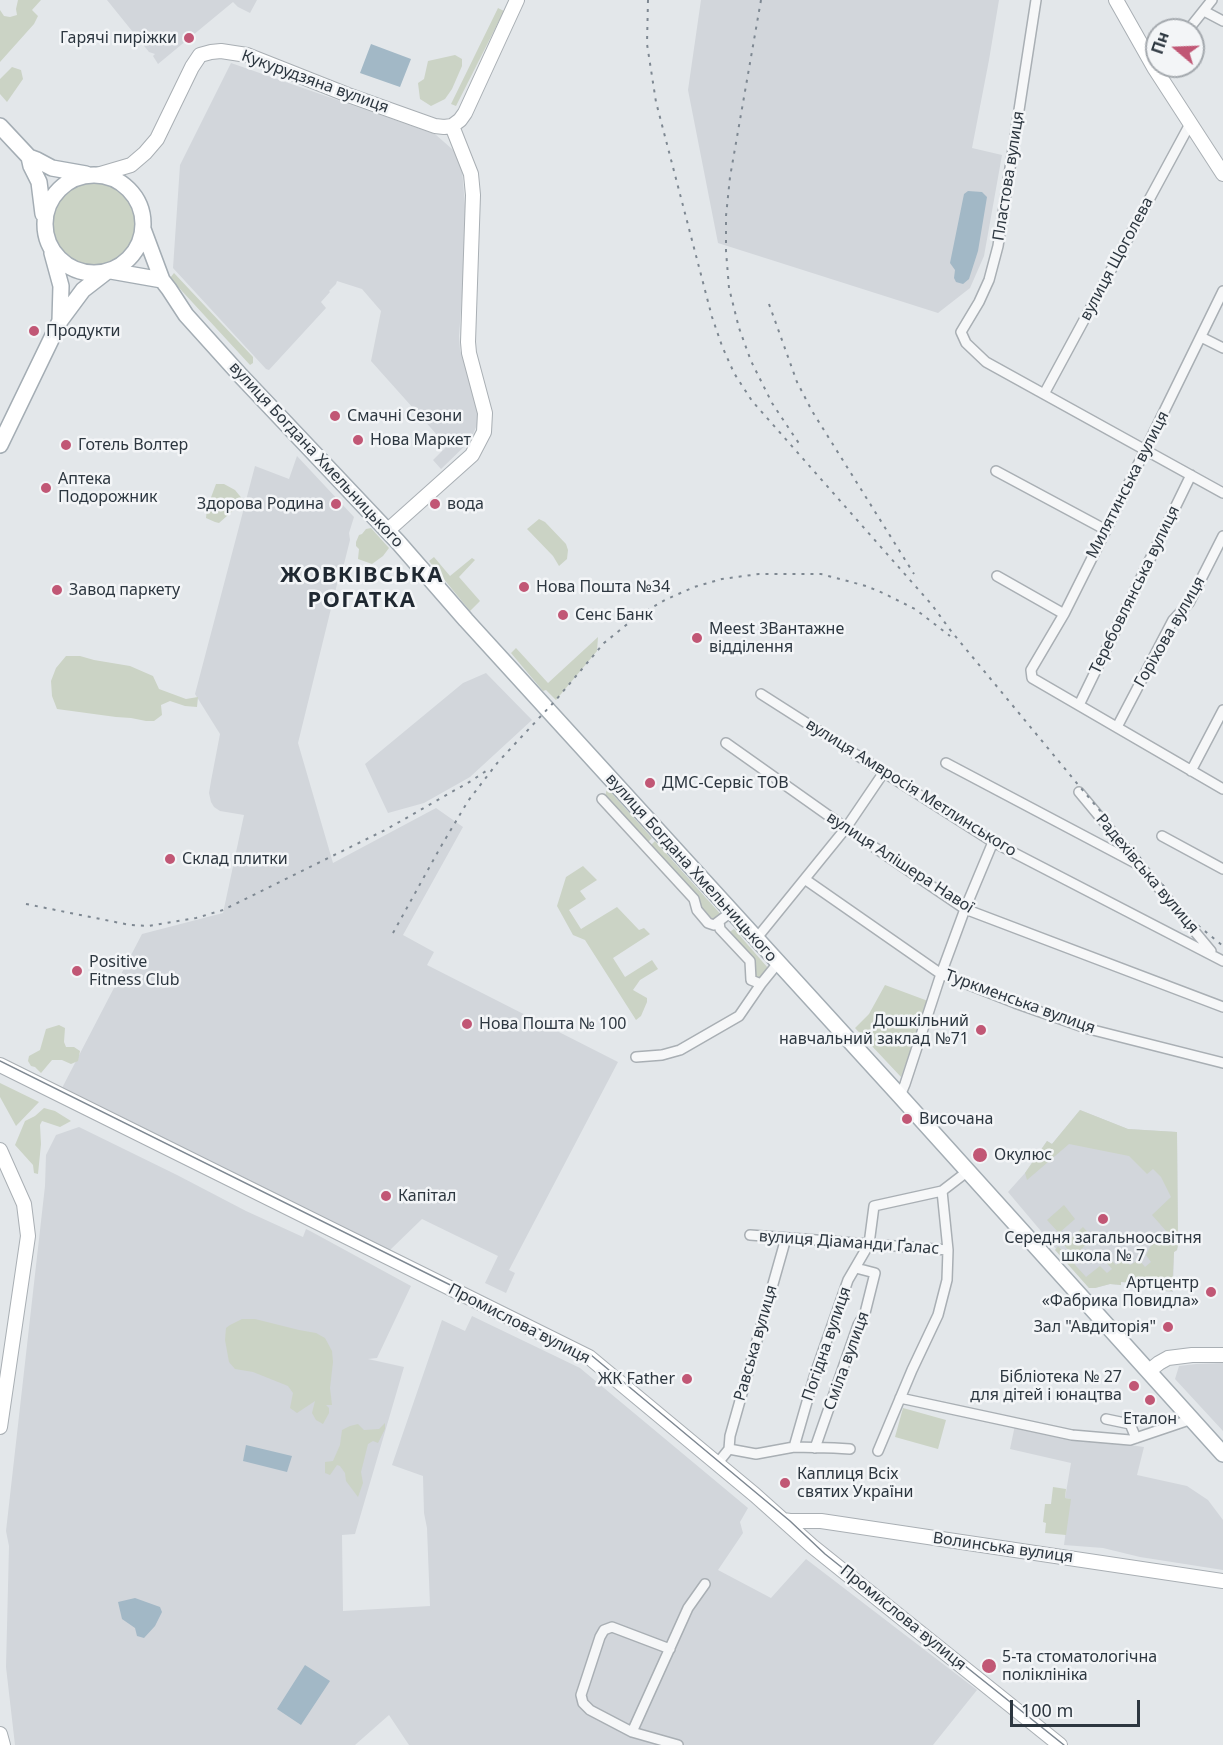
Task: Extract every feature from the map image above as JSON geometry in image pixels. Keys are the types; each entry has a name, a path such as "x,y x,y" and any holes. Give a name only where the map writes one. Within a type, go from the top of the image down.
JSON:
{"main road":[{"path":"387,531 472,455 484,432 485,413 468,342 473,195 471,174 452,126 465,113 517,0"},
{"path":"1116,0 1145,48"},
{"name":"Кукурудзяна вулиця","path":"93,175 131,165 145,153 157,139 192,67 200,56 211,52 221,51 247,55 435,126 452,126"},
{"path":"1163,78 1223,174"},
{"path":"0,126 29,157 52,168 109,177 120,182 137,199 143,229 136,250 129,259 83,290 60,321 0,445"},
{"path":"29,157 39,182 45,231 60,286 60,321"},
{"path":"45,231 47,208 59,189 78,177 93,175"},
{"name":"вулиця Богдана Хмельницького","path":"143,229 162,280 186,315 387,531 1223,1455"},
{"path":"50,247 56,256 73,269 84,273 108,272 162,280"},
{"name":"Промислова вулиця","path":"0,1065 589,1358 812,1546 1060,1745"},
{"path":"0,1150 24,1204 28,1236 0,1427"},
{"path":"1149,1371 1159,1363 1172,1358 1192,1355 1223,1355"},
{"name":"Волинська вулиця","path":"783,1520 820,1521 1223,1581"},
{"path":"0,1734 3,1745"}],"street":[{"name":"Пластова вулиця","path":"1036,0 998,246 990,280 971,318 961,332 966,343 986,362 1044,394"},
{"path":"1198,18 1212,0"},
{"path":"1204,11 1223,21"},
{"name":"вулиця Щоголева","path":"1044,394 1190,124"},
{"name":"Милятинська вулиця","path":"1079,705 1032,678 1031,670 1064,614 1223,291"},
{"path":"1201,337 1223,348"},
{"path":"1044,394 1223,493"},
{"path":"996,471 1106,530"},
{"name":"Теребовлянська вулиця","path":"1079,705 1191,475"},
{"name":"Горіхова вулиця","path":"1117,727 1173,620 1189,603 1223,536"},
{"path":"997,576 1064,614"},
{"name":"вулиця Амвросія Метлинського","path":"761,694 993,842 1219,959"},
{"path":"1079,705 1223,789"},
{"path":"1191,771 1223,710"},
{"name":"вулиця Алішера Навої","path":"726,743 965,909 1223,1007"},
{"path":"946,763 1139,865"},
{"path":"756,939 846,828 884,772"},
{"name":"Радехівська вулиця","path":"1078,792 1219,959"},
{"path":"602,799 694,899 697,910 707,921 714,925 731,912"},
{"path":"1162,836 1223,869"},
{"path":"900,1096 941,974 993,842"},
{"name":"Туркменська вулиця","path":"806,880 941,974 1089,1029 1223,1064"},
{"path":"719,922 720,929 750,961 751,980 761,984"},
{"path":"636,1057 680,1050 739,1016 778,963"},
{"path":"869,1244 874,1206 942,1191 968,1171"},
{"path":"878,1451 938,1315 947,1280 948,1250 942,1191"},
{"name":"вулиця Діаманди Ґалас","path":"750,1235 948,1250"},
{"name":"Равська вулиця","path":"729,1449 730,1436 786,1238"},
{"name":"Погідна вулиця","path":"794,1447 815,1374 848,1280 869,1244"},
{"name":"Сміла вулиця","path":"815,1448 858,1325 865,1313 875,1273 856,1268"},
{"path":"900,1398 1072,1435 1130,1440 1192,1419"},
{"path":"1106,1419 1130,1424 1136,1438"},
{"path":"717,1464 729,1449 756,1454 794,1447 850,1449"},
{"path":"632,1732 688,1608 705,1584"},
{"path":"670,1649 612,1627 604,1630 581,1695 583,1703 590,1710 632,1732 678,1745"}],"shaded area":[{"path":"18,0 41,0 32,10 38,16 34,24 0,62 0,10 4,16 17,15"},
{"path":"107,0 257,0 250,13 233,2 158,64 153,56 155,54 149,52"},
{"path":"701,0 999,0 972,148 1002,155 984,256 970,288 938,313 718,243 688,90"},
{"path":"498,8 504,11 456,106 451,104"},
{"path":"455,55 462,59 462,66 452,89 445,99 431,106 420,99 418,83 424,79 428,61"},
{"path":"231,63 435,134 461,157 467,230 459,336 460,350 479,405 477,425 470,441 441,469 433,460 447,446 371,361 381,311 362,289 337,281 321,302 326,308 269,370 173,268 180,165"},
{"path":"12,67 21,70 23,79 7,102 0,94 0,79"},
{"path":"86,183 102,183 118,190 129,201 136,217 133,241 124,255 102,267 86,267 70,260 59,249 52,233 52,217 59,201 70,190"},
{"path":"174,273 253,357 253,363 250,365 170,278"},
{"path":"297,456 354,517 298,743 333,863 436,808 463,827 403,935 434,952 427,965 618,1062 509,1270 515,1273 506,1293 485,1283 498,1256 422,1219 389,1251 62,1088 142,934 223,913 244,815 220,811 211,802 209,793 220,734 195,694 255,466 289,479"},
{"path":"216,484 224,484 235,490 244,501 219,523 206,518 207,508"},
{"path":"539,519 545,522 566,544 567,559 559,566 553,556 527,529"},
{"path":"371,528 389,548 372,564 358,559 359,549 356,546 359,535"},
{"path":"434,557 450,576 472,558 475,560 459,577 480,601 470,611 429,561"},
{"path":"598,637 597,651 556,700 546,690 543,691 511,653 516,648 548,683"},
{"path":"66,656 80,656 130,666 153,676 159,689 186,699 198,697 197,707 170,701 161,705 162,715 154,721 57,709 52,696 51,681 56,668"},
{"path":"486,673 532,720 470,777 424,803 388,813 365,764 463,683"},
{"path":"607,788 652,838 645,845 604,801"},
{"path":"655,841 724,918 714,925 648,848"},
{"path":"583,866 597,880 580,891 586,899 569,910 581,929 617,907 639,930 644,928 650,934 613,958 625,977 652,960 658,969 640,980 633,990 647,998 641,1016 636,1020 585,940 573,935 557,906 566,877"},
{"path":"734,929 768,968 760,979 753,979 752,959 728,933"},
{"path":"885,985 928,1001 901,1077 855,1028 869,1014"},
{"path":"59,1025 65,1028 66,1047 74,1047 80,1051 78,1061 71,1064 62,1060 52,1060 41,1073 31,1066 28,1061 29,1056 40,1050 46,1029"},
{"path":"0,1083 39,1102 16,1126 0,1097"},
{"path":"44,1108 55,1111 71,1121 60,1127 42,1121 38,1174 34,1173 33,1165 15,1145 25,1121"},
{"name":"Середня загальноосвітня школа № 7","path":"1080,1110 1128,1129 1177,1132 1178,1245 1174,1252 1173,1292 1152,1290 1152,1284 1121,1282 1121,1285 1110,1284 1089,1288 1008,1192 1025,1173 1047,1141 1052,1144"},
{"path":"1080,1110 1128,1129 1177,1132 1178,1245 1174,1252 1172,1291 1152,1290 1152,1284 1121,1282 1121,1285 1110,1284 1089,1288 1055,1250 1058,1246 1086,1277 1100,1266 1107,1273 1112,1269 1105,1261 1109,1258 1116,1265 1121,1260 1115,1253 1119,1252 1130,1265 1139,1260 1145,1267 1151,1262 1146,1255 1150,1247 1167,1232 1152,1215 1171,1197 1161,1177 1153,1169 1147,1174 1129,1156 1069,1144 1027,1180 1025,1173 1047,1141 1052,1144"},
{"path":"79,1127 303,1237 306,1229 411,1286 377,1358 368,1359 404,1367 355,1534 342,1535 343,1611 430,1606 423,1476 392,1465 442,1320 465,1331 472,1316 580,1368 748,1508 740,1522 743,1533 718,1570 771,1598 806,1559 977,1690 933,1745 409,1745 389,1715 355,1745 15,1745 6,1667 9,1546 6,1531 45,1186 46,1155 56,1135"},
{"path":"1064,1205 1075,1219 1059,1233 1047,1220"},
{"path":"1083,1227 1093,1238 1074,1256 1064,1245"},
{"path":"242,1319 255,1319 316,1333 325,1338 332,1351 330,1388 332,1405 326,1405 329,1413 323,1424 316,1420 312,1413 315,1401 297,1413 290,1408 293,1393 288,1386 253,1372 235,1369 229,1362 225,1340 226,1328"},
{"path":"1223,1363 1223,1431 1175,1379 1179,1366"},
{"path":"903,1408 946,1420 938,1449 895,1437"},
{"path":"385,1423 385,1429 378,1443 373,1441 368,1444 361,1472 363,1483 358,1497 346,1481 345,1473 340,1466 337,1465 330,1475 325,1473 325,1462 333,1461 340,1445 342,1430 358,1424 364,1430 379,1429"},
{"path":"1015,1425 1072,1437 1144,1447 1137,1475 1187,1486 1208,1500 1223,1520 1223,1570 1140,1557 1103,1548 1064,1545 1070,1499 1065,1498 1071,1463 1010,1449"},
{"path":"1053,1487 1066,1489 1065,1498 1071,1499 1066,1535 1045,1533 1046,1523 1043,1522 1045,1504 1051,1504"}],"water":[{"path":"371,44 411,59 400,87 360,73"},
{"path":"968,191 982,192 987,197 978,251 969,279 963,284 956,282 955,270 950,263 964,194"},
{"path":"246,1445 292,1456 287,1472 243,1461"},
{"path":"135,1598 160,1607 162,1612 155,1626 144,1638 137,1636 135,1628 122,1619 118,1602"},
{"path":"305,1665 330,1681 301,1725 277,1709"}],"tram line":[{"path":"0,1061 591,1355 790,1521 825,1554 1064,1745"}],"railway":[{"path":"648,0 647,44 656,102 712,317 734,373 752,401 932,605 951,631 1195,923 1223,946"},
{"path":"761,0 730,177 726,216 729,288 739,328 751,361 772,403 800,445"},
{"path":"769,304 797,382 812,411 914,574"},
{"path":"393,933 468,801 498,762 555,701 604,643 636,617 665,600 694,587 722,579 759,574 821,574 883,593 915,609 950,636"},
{"path":"26,904 130,925 149,926 196,918 223,910 387,829 486,771"}],"place":[{"name":"Гарячі пиріжки","path":"189,38"},
{"name":"Продукти","path":"34,331"},
{"name":"Смачні Сезони","path":"335,416"},
{"name":"Нова Маркет","path":"358,440"},
{"name":"Готель Волтер","path":"66,445"},
{"name":"Аптека Подорожник","path":"46,488"},
{"name":"Здорова Родина","path":"336,504"},
{"name":"вода","path":"435,504"},
{"name":"Нова Пошта №34","path":"524,587"},
{"name":"Завод паркету","path":"57,590"},
{"name":"Сенс Банк","path":"563,615"},
{"name":"Meest 3Вантажне відділення","path":"697,638"},
{"name":"ДМС-Сервіс ТОВ","path":"650,783"},
{"name":"Склад плитки","path":"170,859"},
{"name":"Positive Fitness Club","path":"77,971"},
{"name":"Нова Пошта № 100","path":"467,1024"},
{"name":"Дошкільний навчальний заклад №71","path":"981,1030"},
{"name":"Височана","path":"907,1119"},
{"name":"Окулюс","path":"980,1155"},
{"name":"Капітал","path":"386,1196"},
{"name":"Середня загальноосвітня школа № 7","path":"1103,1219"},
{"name":"Артцентр «Фабрика Повидла»","path":"1211,1292"},
{"name":"Зал \"Авдиторія\"","path":"1168,1327"},
{"name":"ЖК Father","path":"687,1379"},
{"name":"Бібліотека № 27 для дітей і юнацтва","path":"1134,1386"},
{"name":"Еталон","path":"1150,1400"},
{"name":"Каплиця Всіх святих України","path":"785,1483"},
{"name":"5-та стоматологічна поліклініка","path":"989,1666"}],"district":[{"name":"ЖОВКІВСЬКА РОГАТКА","path":"362,588"}]}
